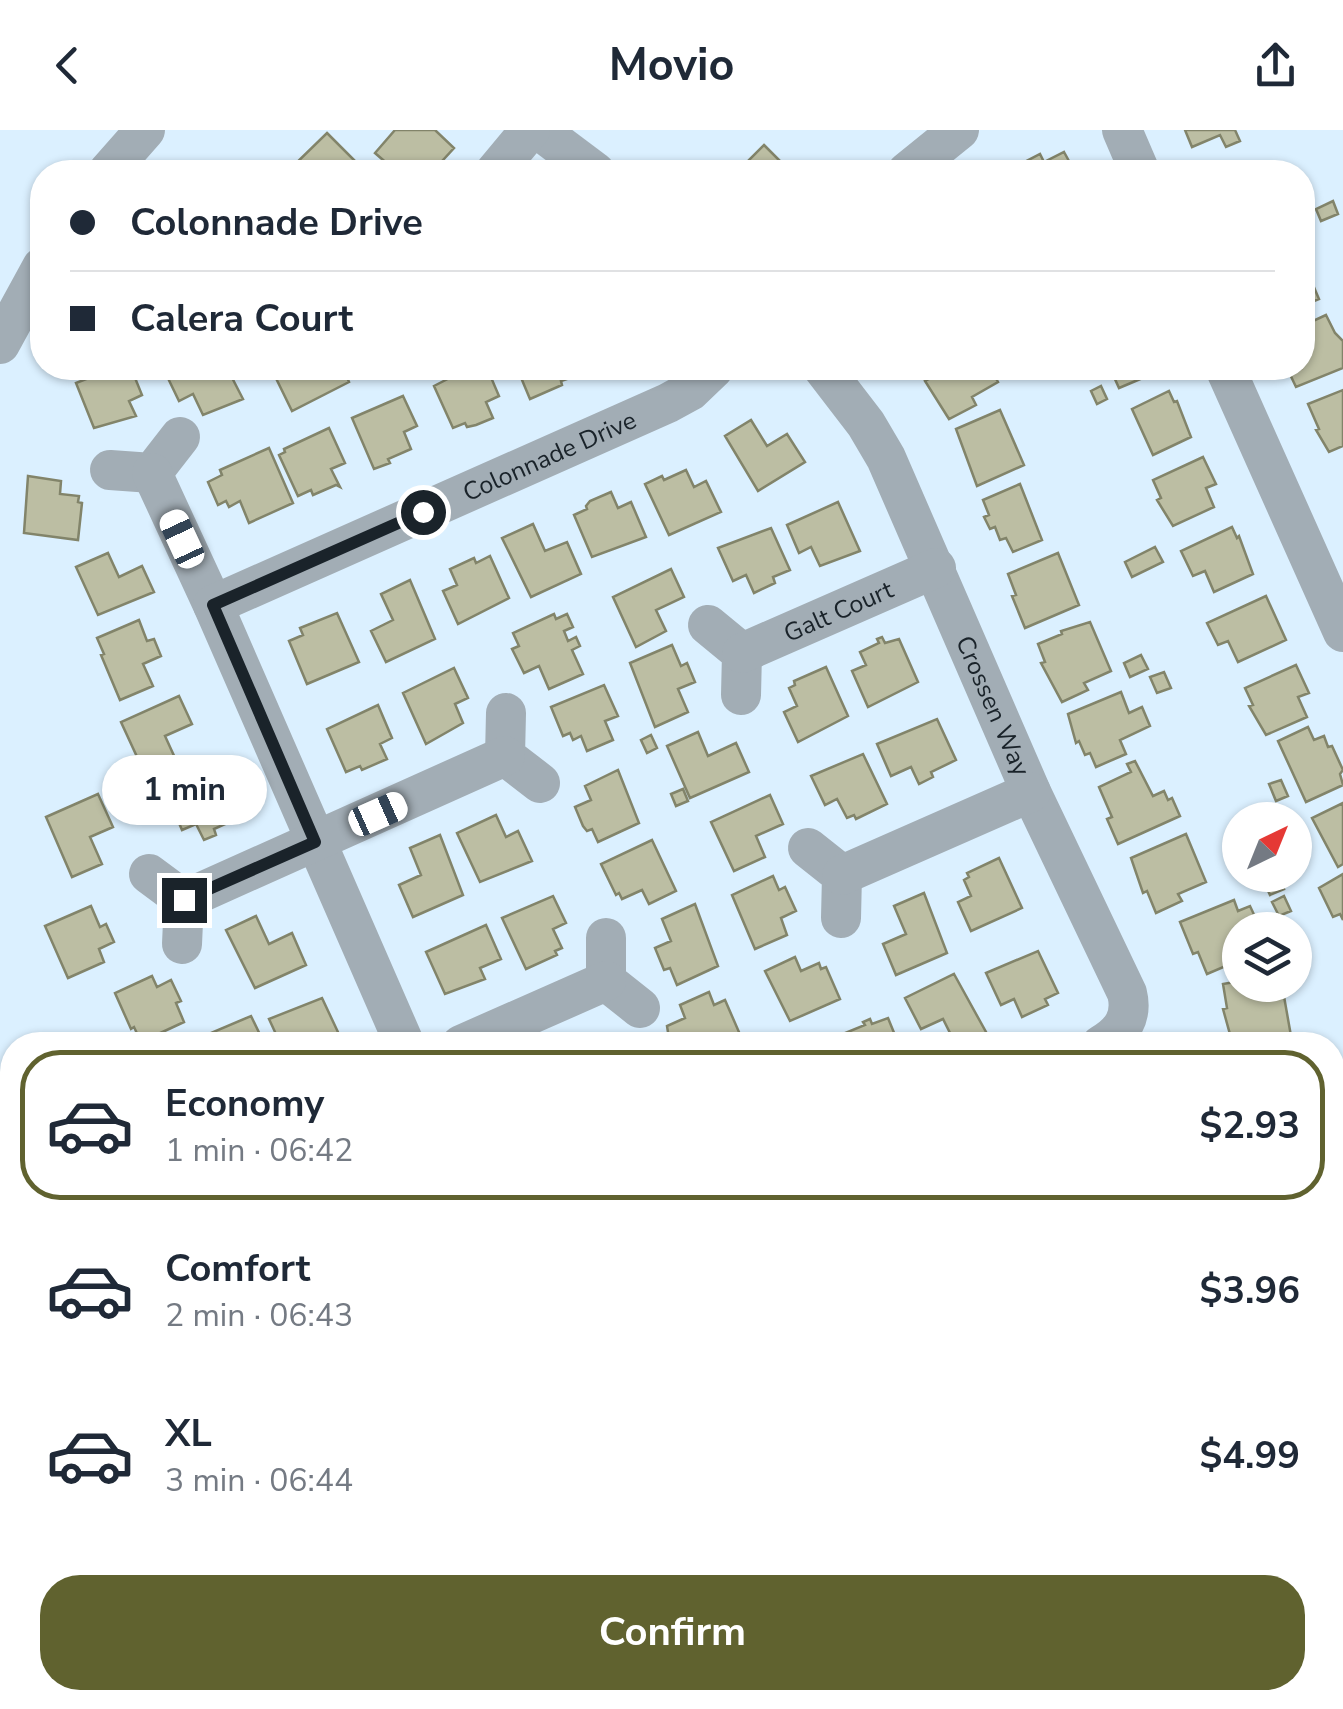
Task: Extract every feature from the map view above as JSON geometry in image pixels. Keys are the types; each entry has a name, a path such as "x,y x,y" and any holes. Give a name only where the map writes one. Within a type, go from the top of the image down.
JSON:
{"street":[{"path":"119,160 145,130"},
{"path":"505,160 530,130"},
{"path":"539,130 579,160"},
{"path":"922,160 959,130"},
{"path":"1122,130 1135,160"},
{"path":"0,344 30,289"},
{"name":"Colonnade Drive","path":"213,605 668,404 701,380"},
{"name":"Crossen Way","path":"832,380 886,458 1030,792 1127,993 1127,1021 1115,1032"},
{"path":"1230,380 1343,632"},
{"path":"152,473 180,437"},
{"path":"110,470 152,473"},
{"path":"152,473 399,1032"},
{"name":"Galt Court","path":"742,652 936,568"},
{"path":"708,625 742,652 741,696"},
{"path":"506,712 506,756"},
{"path":"184,900 506,756"},
{"path":"506,756 540,782"},
{"path":"842,875 1030,792"},
{"path":"808,848 842,875"},
{"path":"149,874 184,900"},
{"path":"840,918 842,875"},
{"path":"182,944 184,900"},
{"path":"606,938 606,981"},
{"path":"606,981 640,1008"},
{"path":"491,1032 606,981"}],"building":[{"path":"395,130 435,130 454,148 443,160 383,160 375,153"},
{"path":"1185,130 1235,130 1240,141 1226,147 1220,135 1192,147"},
{"path":"327,133 354,160 299,160"},
{"path":"764,145 779,160 749,160"},
{"path":"1064,152 1068,160 1048,160"},
{"path":"1333,201 1338,214 1321,221 1316,209"},
{"path":"1326,315 1343,341 1343,368 1315,379 1315,320"},
{"path":"136,380 142,395 129,401 136,416 94,428 76,383"},
{"path":"169,380 233,380 243,399 203,415 193,394 179,401"},
{"path":"277,380 348,380 349,382 292,411"},
{"path":"446,380 492,380 499,396 486,402 493,418 453,428 434,386"},
{"path":"522,380 564,380 562,385 530,399"},
{"path":"1115,380 1138,380 1119,388"},
{"path":"1293,380 1313,380 1296,387"},
{"path":"925,381 998,382 972,397 976,405 949,419"},
{"path":"1101,386 1107,399 1097,404 1091,391"},
{"path":"1343,390 1343,446 1329,452 1316,430 1319,429 1308,404"},
{"path":"1169,391 1191,437 1153,455 1132,409"},
{"path":"403,396 417,426 404,432 411,449 374,469 352,418"},
{"path":"1000,410 1024,465 977,486 956,429"},
{"path":"751,420 767,446 787,434 805,462 758,491 725,436"},
{"path":"329,428 345,463 331,469 340,487 336,485 313,495 311,490 298,496 279,455"},
{"path":"269,448 293,503 249,523 240,501 229,507 226,501 218,505 208,482 222,475 220,470"},
{"path":"1203,457 1216,484 1206,488 1214,507 1173,526 1157,500 1161,498 1153,480"},
{"path":"686,470 694,487 706,481 721,512 669,535 645,484"},
{"path":"28,476 61,481 60,494 79,496 78,502 82,503 78,540 24,533"},
{"path":"1020,484 1042,540 1013,552 1006,538 1000,540 995,527 990,529 984,517 989,515 983,500"},
{"path":"611,492 618,508 631,502 646,537 592,557 574,515 587,509 590,501"},
{"path":"838,502 860,551 820,566 811,547 799,553 787,525"},
{"path":"533,524 545,551 567,542 581,574 531,597 502,538"},
{"path":"1232,527 1253,574 1214,592 1205,571 1193,576 1181,551"},
{"path":"771,528 790,570 773,577 775,583 754,593 746,575 733,581 718,548"},
{"path":"1155,547 1163,562 1132,577 1125,562"},
{"path":"108,553 119,577 142,566 154,592 98,615 76,567"},
{"path":"1058,553 1079,605 1025,628 1008,574"},
{"path":"490,556 509,598 458,624 443,591 457,585 450,569 474,558 476,563"},
{"path":"671,569 684,597 656,610 666,631 636,647 613,597"},
{"path":"410,580 435,639 386,662 371,631 393,620 381,594"},
{"path":"1266,596 1286,640 1238,662 1228,641 1218,645 1207,623"},
{"path":"337,613 359,662 307,684 289,641 303,635 300,628"},
{"path":"554,614 556,619 567,614 573,627 564,631 568,641 576,637 580,646 572,650 583,674 549,689 539,666 524,673 512,649 519,646 513,633"},
{"path":"139,620 147,641 154,639 161,656 143,664 153,686 120,700 97,638"},
{"path":"1090,622 1111,671 1084,683 1088,690 1062,702 1041,663 1045,662 1038,644 1062,634 1061,631"},
{"path":"882,637 885,643 899,639 918,682 868,707 852,671 866,665 860,652 879,643 877,639"},
{"path":"672,645 681,666 687,663 695,682 678,689 688,712 655,727 630,663"},
{"path":"1141,655 1148,669 1130,677 1124,663"},
{"path":"1296,665 1309,693 1298,697 1307,717 1266,735 1249,706 1253,705 1245,688"},
{"path":"826,667 848,716 798,742 784,712 797,706 789,688 795,685 794,681"},
{"path":"454,668 468,698 455,704 463,723 426,744 403,693"},
{"path":"1164,672 1171,688 1157,693 1150,677"},
{"path":"604,685 618,716 605,721 613,740 587,751 581,736 573,740 570,733 563,736 551,707"},
{"path":"1121,692 1129,713 1142,707 1150,726 1120,740 1126,754 1096,767 1090,753 1085,755 1079,741 1076,743 1068,714"},
{"path":"179,696 192,724 165,736 175,758 144,772 121,722"},
{"path":"378,705 392,738 380,744 387,759 346,772 327,729"},
{"path":"937,719 956,760 931,772 933,777 919,784 911,767 891,776 877,744"},
{"path":"1308,727 1314,740 1324,736 1343,770 1343,785 1306,802 1278,741"},
{"path":"698,732 708,756 736,743 749,772 690,798 667,746"},
{"path":"651,735 657,748 647,753 641,740"},
{"path":"863,754 887,804 856,819 854,815 847,818 837,799 825,805 811,776"},
{"path":"1135,761 1153,796 1164,791 1180,816 1118,844 1099,787 1131,772 1127,764"},
{"path":"618,770 639,823 598,842 592,829 587,831 583,826 575,807 591,800 585,786"},
{"path":"1281,780 1288,796 1276,801 1269,784"},
{"path":"204,781 214,804 231,796 241,817 214,829 216,835 204,840 196,824 182,830 168,797"},
{"path":"683,789 688,801 676,806 671,794"},
{"path":"98,794 113,827 90,837 102,864 72,877 46,817"},
{"path":"770,795 783,824 756,836 765,857 734,871 711,822"},
{"path":"1343,803 1343,864 1338,867 1312,818"},
{"path":"496,815 506,837 518,831 532,861 480,882 457,833"},
{"path":"1186,834 1206,882 1178,894 1182,901 1156,913 1147,891 1143,893 1131,858"},
{"path":"440,835 463,895 413,917 399,885 421,875 410,848"},
{"path":"652,840 676,891 649,904 642,890 622,899 619,893 616,895 601,864"},
{"path":"999,858 1022,908 971,931 958,902 971,896 964,880 969,877 967,873"},
{"path":"1343,874 1343,920 1340,914 1333,917 1319,888"},
{"path":"773,876 779,890 785,887 796,911 781,918 787,935 755,949 732,895"},
{"path":"924,893 947,953 896,975 883,944 906,934 894,906"},
{"path":"553,896 566,923 553,929 562,948 555,951 557,955 526,969 502,918"},
{"path":"1284,896 1291,911 1277,912 1272,902"},
{"path":"1234,900 1238,911 1250,906 1253,912 1222,912 1222,968 1207,974 1198,952 1193,954 1180,922"},
{"path":"695,904 718,966 677,985 670,968 664,970 655,948 671,941 662,919"},
{"path":"91,906 100,927 106,924 114,942 99,949 104,962 68,978 45,926"},
{"path":"256,916 269,944 292,933 306,965 255,988 226,930"},
{"path":"486,925 501,959 480,968 485,979 445,994 426,952"},
{"path":"1038,951 1058,993 1045,999 1048,1005 1022,1017 1014,999 1001,1005 986,973"},
{"path":"795,957 801,971 819,963 821,969 826,967 840,999 790,1021 765,971"},
{"path":"954,974 986,1032 950,1032 943,1019 921,1029 905,998"},
{"path":"152,976 157,987 171,980 181,1001 176,1003 184,1022 162,1032 136,1032 134,1027 131,1029 115,993"},
{"path":"709,992 714,1005 725,1000 739,1032 668,1032 667,1026 685,1018 680,1005"},
{"path":"322,998 338,1032 275,1032 269,1019"},
{"path":"1226,1002 1285,1002 1290,1032 1229,1032 1223,1009 1227,1008"},
{"path":"251,1016 259,1032 213,1032"},
{"path":"888,1018 894,1032 848,1032 870,1019 872,1024"}],"route":[{"path":"184,900 315,842 213,605 423,512"}]}
